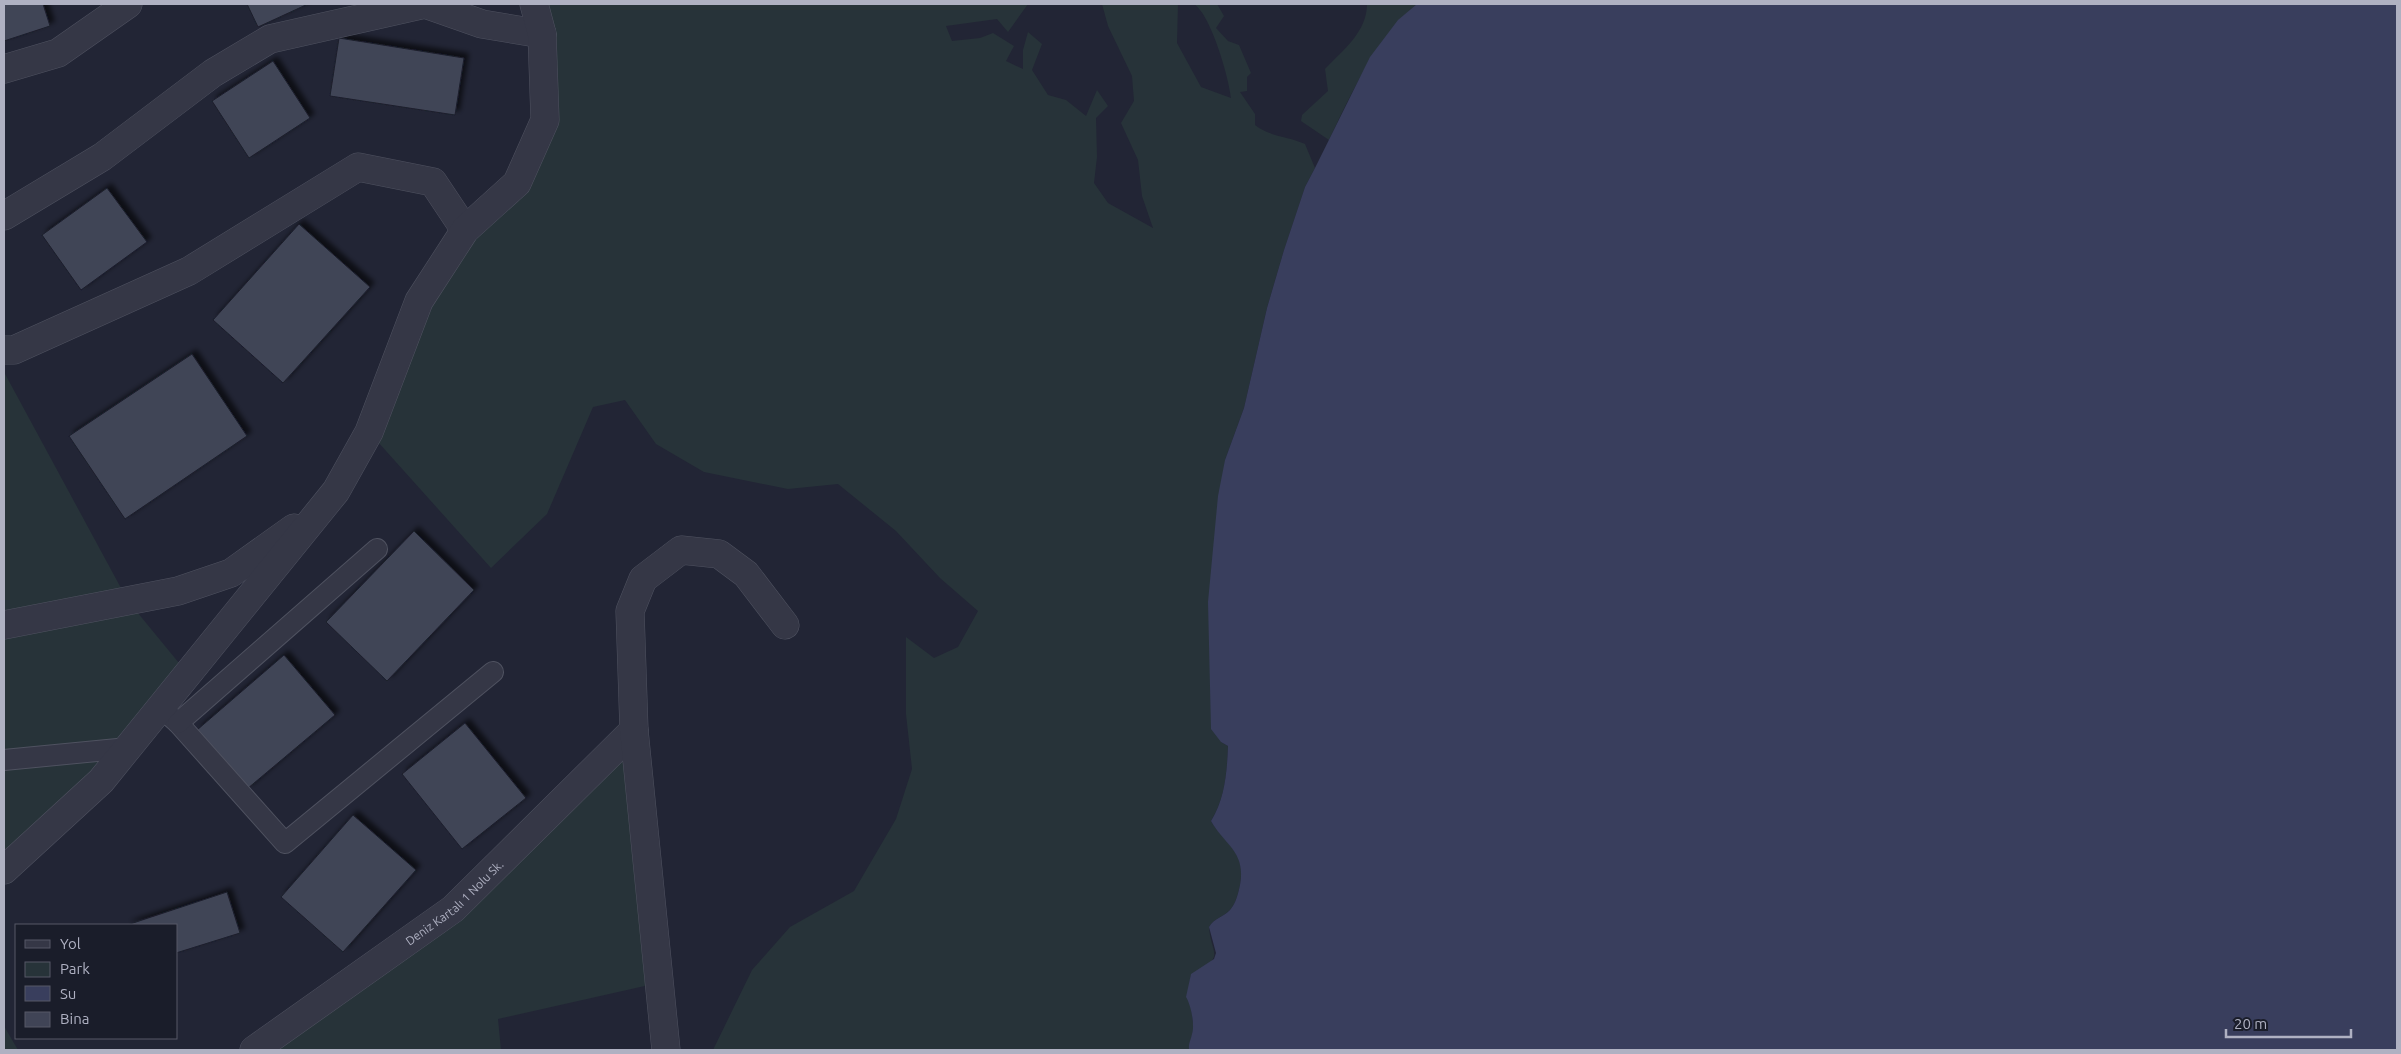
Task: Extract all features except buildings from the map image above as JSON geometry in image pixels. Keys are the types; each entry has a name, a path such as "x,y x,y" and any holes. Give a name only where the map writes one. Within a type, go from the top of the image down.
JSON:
{"street":[{"path":"4,69 58,53 128,4"},
{"path":"4,216 102,157 214,73 270,39 426,4 482,24 542,34"},
{"path":"4,870 101,781 128,748 170,716 336,491 369,432 419,301 466,230 517,182 545,120 542,34 534,4"},
{"path":"4,350 14,350 190,271 358,167 433,182 466,230"},
{"path":"4,625 178,591 231,573 324,507"},
{"path":"666,1050 634,730 630,611 643,579 682,550 719,554 746,574 785,625"},
{"name":"Deniz Kartalı 1 Nolu Sk.","path":"254,1050 290,1039 454,910 634,730"}],"lane":[{"path":"377,549 170,716 284,843 493,672"},
{"path":"4,760 128,748"}],"green space":[{"path":"534,4 1028,4 1008,32 997,19 946,26 952,41 980,38 993,33 1014,46 1006,61 1023,69 1023,50 1028,32 1042,44 1032,70 1048,95 1066,100 1086,116 1097,90 1108,106 1096,118 1097,157 1094,183 1108,203 1153,228 1142,196 1138,160 1121,123 1134,101 1132,76 1108,26 1102,4 1178,4 1177,43 1201,87 1231,98 1227,76 1213,33 1200,10 1194,4 1217,4 1224,16 1216,28 1228,41 1239,45 1251,73 1247,77 1247,91 1240,92 1255,114 1255,125 1267,132 1305,144 1315,168 1305,187 1284,250 1267,308 1244,408 1225,460 1221,742 1228,746 1226,775 1222,794 1211,821 1233,849 1240,864 1241,873 1234,904 1228,912 1209,927 1214,950 1213,959 1191,975 1189,997 1193,1031 1189,1050 713,1050 752,970 790,927 854,891 896,819 912,769 906,714 906,637 934,658 958,647 978,611 940,578 896,531 838,484 788,489 704,472 656,444 625,400 593,407 547,514 491,568 369,432 419,301 517,183 545,120"},
{"path":"1367,4 1417,4 1389,34 1366,67 1329,140 1301,121 1302,115 1328,91 1325,69 1353,40 1363,23"},
{"path":"4,372 128,601 188,674 4,870"},
{"path":"634,730 658,983 498,1019 501,1050 254,1050 453,909"},
{"path":"4,1026 18,1050 4,1050"}],"water":[{"path":"1417,4 2397,4 2397,1050 1189,1050 1193,1020 1186,997 1191,974 1214,959 1216,953 1209,927 1228,912 1234,904 1241,874 1237,856 1211,821 1222,794 1226,775 1228,746 1221,742 1211,729 1208,602 1218,496 1225,460 1244,408 1267,308 1305,187 1370,57 1398,20"}]}
